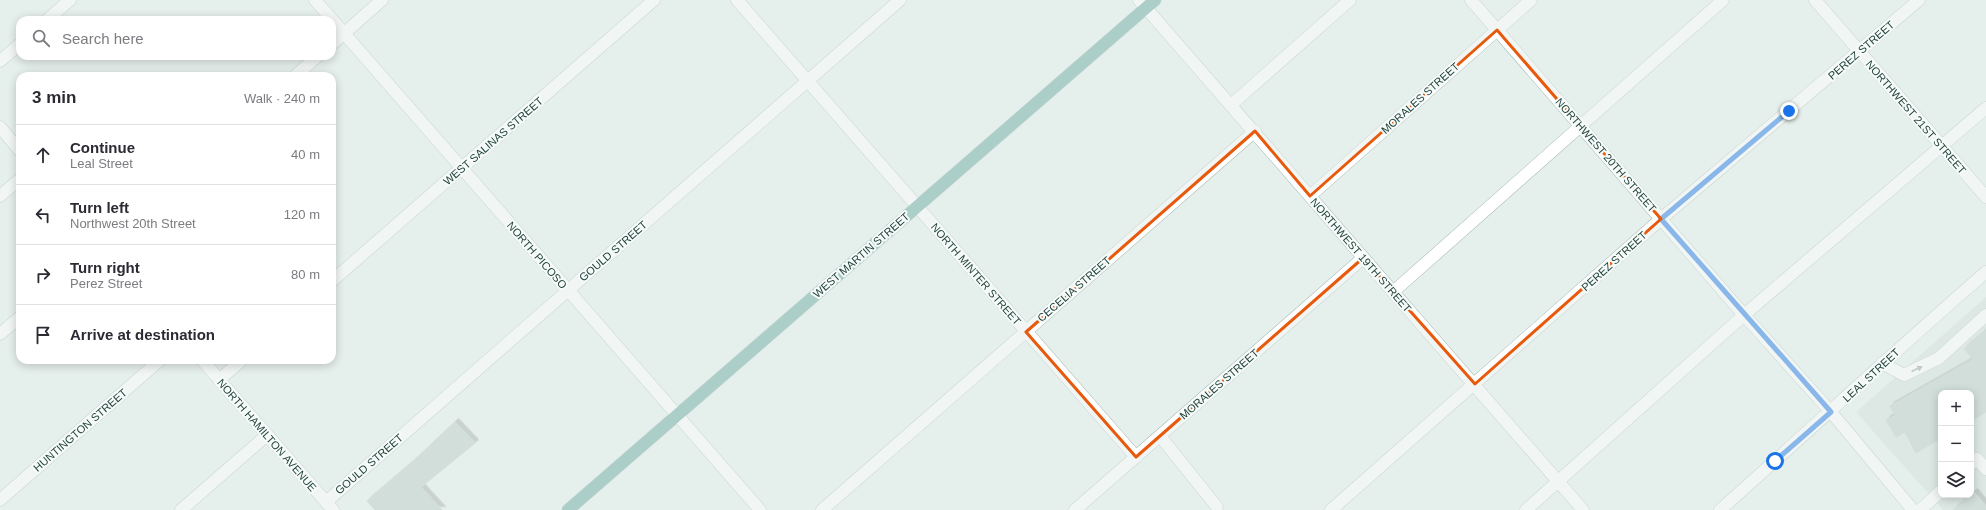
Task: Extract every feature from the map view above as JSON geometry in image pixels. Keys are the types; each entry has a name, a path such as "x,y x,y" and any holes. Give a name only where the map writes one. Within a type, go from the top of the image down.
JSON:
{"main road":[{"name":"WEST MARTIN STREET","path":"568,510 917,206 1147,3"}],"street":[{"path":"52,16 70,0"},
{"name":"NORTH PICOSO","path":"315,0 329,16"},
{"path":"336,40 382,0"},
{"name":"WEST SALINAS STREET","path":"336,278 654,0"},
{"name":"NORTH MINTER STREET","path":"737,0 1136,457"},
{"name":"GOULD STREET","path":"329,506 568,290 900,0"},
{"path":"1231,105 1350,0"},
{"name":"NORTHWEST 20TH STREET","path":"1471,0 1744,315 1831,412 1913,510"},
{"name":"MORALES STREET","path":"1310,196 1531,0"},
{"path":"1393,292 1723,0"},
{"name":"NORTHWEST 21ST STREET","path":"1815,0 1941,147 1986,197"},
{"name":"PEREZ STREET","path":"1331,510 1661,219 1919,0"},
{"name":"NORTHWEST 19TH STREET","path":"1147,3 1231,105 1583,510"},
{"name":"NORTH PICOSO","path":"336,24 760,510"},
{"path":"0,61 16,47"},
{"path":"300,72 314,60"},
{"path":"1526,510 1744,315 1986,108"},
{"path":"0,127 16,146"},
{"name":"CECELIA STREET","path":"822,510 1255,132"},
{"path":"0,196 16,182"},
{"name":"MORALES STREET","path":"1075,510 1364,258"},
{"name":"LEAL STREET","path":"1720,510 1831,412 1882,363 1986,272"},
{"path":"1882,363 1904,375 1939,358 1986,315"},
{"path":"0,334 16,320"},
{"name":"HUNTINGTON STREET","path":"0,500 155,364"},
{"name":"NORTH HAMILTON AVENUE","path":"205,364 329,506"},
{"path":"219,380 237,364"},
{"path":"181,510 267,435"},
{"path":"1160,436 1217,509"},
{"path":"1973,462 1977,459 1986,469"},
{"path":"1920,510 1938,494"}],"highlighted area":[{"path":"1497,30 1661,219 1475,384 1363,258 1136,457 1026,332 1255,131 1310,196"}],"shaded area":[{"path":"1986,297 1986,510 1943,510 1856,412"}],"building":[{"path":"1986,330 1986,412 1974,419 1974,390 1938,390 1938,440 1916,453 1905,432 1896,437 1886,420 1895,415 1890,406 1973,359 1964,349"},
{"path":"455,422 475,443 421,487 442,510 375,510 367,501 415,460"},
{"path":"1974,492 1986,506 1986,510 1953,510 1967,498 1974,498"}],"route":[{"path":"1775,461 1831,412 1661,219 1789,111"}]}
